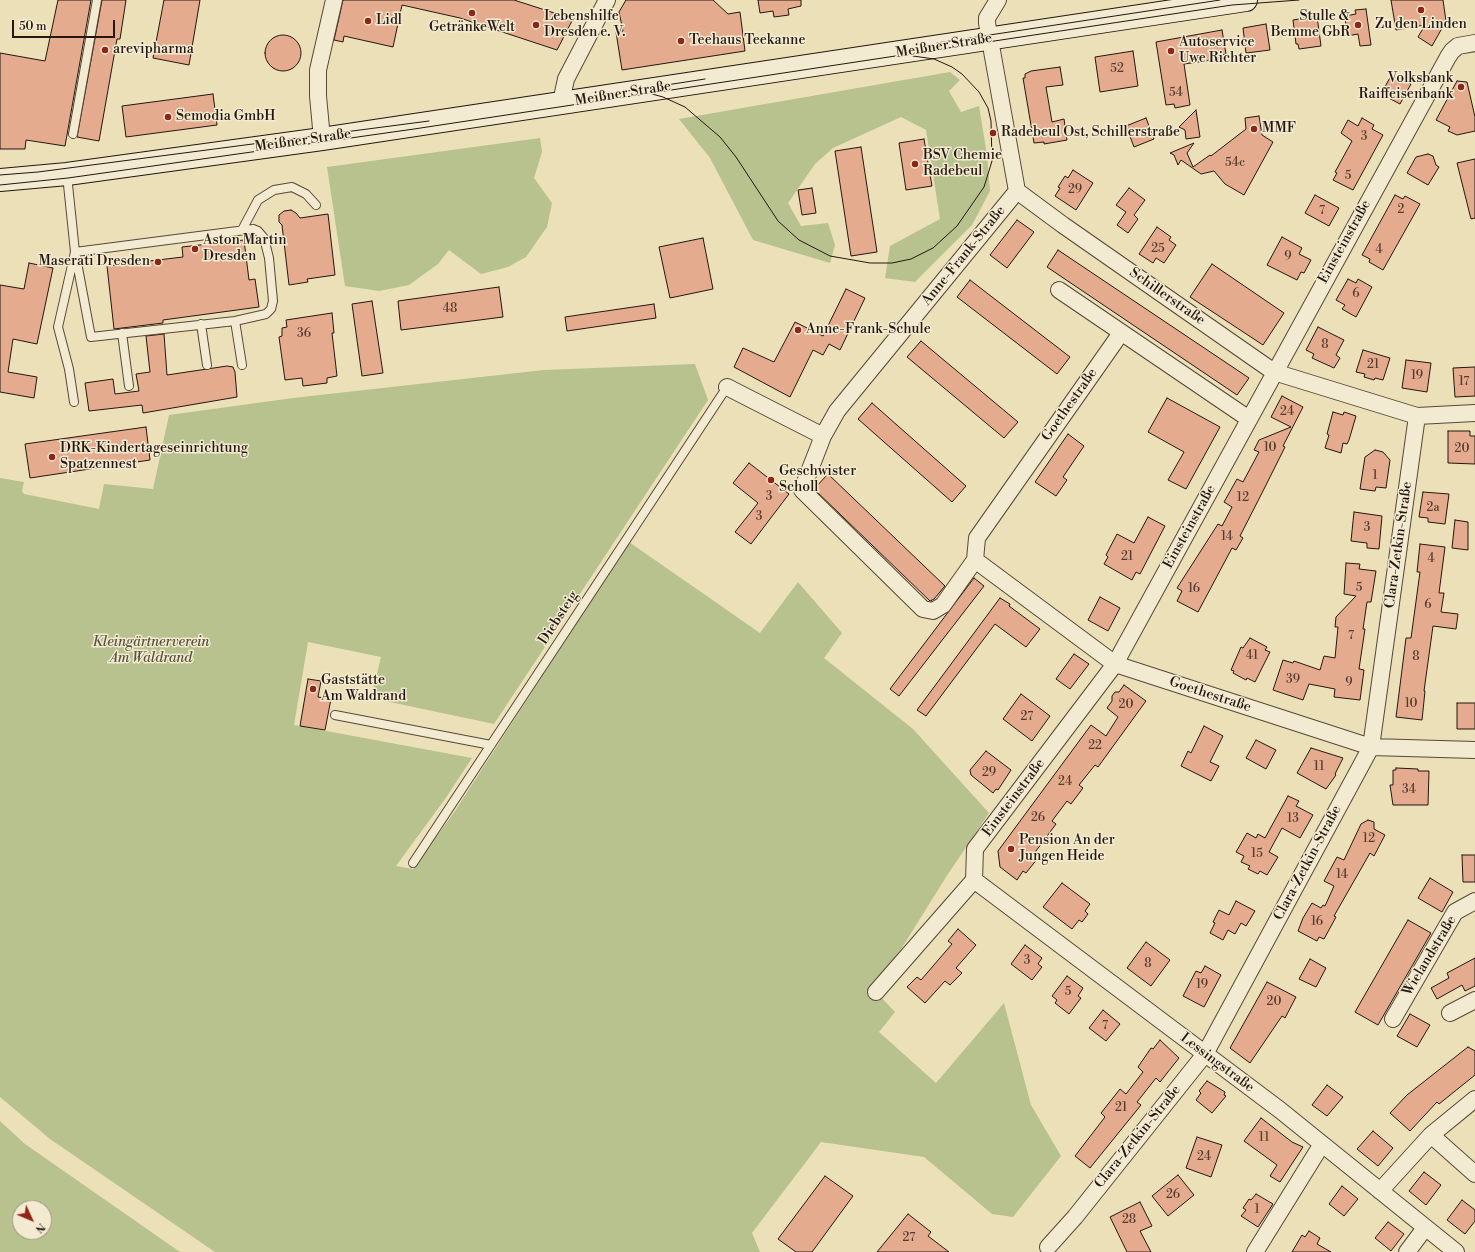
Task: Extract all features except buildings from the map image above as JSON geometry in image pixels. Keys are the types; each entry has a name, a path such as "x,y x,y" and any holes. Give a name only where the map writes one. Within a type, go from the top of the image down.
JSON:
{"main road":[{"name":"Meißner Straße","path":"0,180 67,174 322,138 1246,0"}],"street":[{"path":"322,138 318,96 318,70 334,0"},
{"path":"564,103 563,93 566,78 607,0"},
{"path":"998,0 987,18 1017,191"},
{"name":"Einsteinstraße","path":"974,880 975,849 1115,664 1274,372 1452,51 1458,46 1475,43"},
{"name":"Schillerstraße","path":"1017,191 1063,225 1274,372 1417,416 1475,414"},
{"name":"Anne-Frank-Straße","path":"975,560 943,605 933,611 923,609 802,490 823,436 837,411 1017,191"},
{"path":"1059,290 1249,420"},
{"name":"Goethestraße","path":"1121,333 977,538 975,560 1115,664 1371,747 1475,750"},
{"path":"727,387 823,436"},
{"name":"Clara-Zetkin-Straße","path":"1048,1247 1080,1211 1205,1054 1371,747 1417,416"},
{"path":"876,992 974,880"},
{"name":"Lessingstraße","path":"974,880 1322,1144 1456,1252"},
{"name":"Wielandstraße","path":"1393,1019 1455,912 1474,905"},
{"path":"1450,1013 1475,1000"},
{"path":"1380,1191 1431,1135 1475,1099"},
{"path":"1431,1135 1475,1174"},
{"path":"1255,1252 1322,1144"},
{"path":"1407,1252 1425,1228"}],"lane":[{"path":"73,134 97,0"},
{"path":"67,174 75,252 91,337 235,321 266,314 271,309 274,301 269,258 264,238 258,231 242,230 75,252"},
{"path":"242,230 258,200 274,190 292,187 306,194 316,205"},
{"path":"74,402 69,369 58,327 75,252"},
{"path":"235,321 242,365"},
{"path":"201,324 207,365"},
{"path":"122,333 129,386"},
{"name":"Diebsteig","path":"413,863 727,387"},
{"path":"335,715 491,745"}],"green space":[{"path":"950,72 960,80 949,91 961,112 979,106 987,155 990,191 972,225 915,282 885,278 890,246 940,219 926,130 901,117 833,148 815,164 788,203 801,226 828,223 835,245 830,263 753,240 710,158 679,119"},
{"path":"540,138 542,152 534,178 552,203 547,227 526,257 508,267 481,274 449,250 438,264 409,285 379,291 345,286 327,167"},
{"name":"Kleingärtnerverein Am Waldrand","path":"695,364 708,400 494,724 371,698 381,657 308,642 294,725 472,758 445,799 396,866 413,869 455,811 629,542 760,633 798,582 842,633 824,658 913,729 989,813 946,877 875,991 895,1012 879,1032 936,1083 1004,1003 1031,1105 1061,1156 1013,1217 992,1214 924,1157 821,1142 752,1233 760,1252 215,1252 50,1139 0,1097 0,478 24,482 22,491 24,494 99,509 104,484 153,489 169,415 293,398 544,370"},
{"path":"0,1121 25,1144 180,1252 0,1252"}],"tram line":[{"path":"937,43 1220,0"},
{"path":"0,185 68,178 414,129 1232,5 1299,0"},
{"path":"652,94 663,97 685,107 720,137 736,157 778,221 799,240 830,256 870,263 892,263 911,259 933,248 957,226 984,187 992,161 991,121 988,108 979,92 962,74 952,67 934,59 913,56"},
{"path":"589,97 705,79"},
{"path":"0,175 38,172 429,121"}],"place":[{"name":"Zu den Linden","path":"1421,10"},
{"name":"GetränkeWelt","path":"472,13"},
{"name":"Lidl","path":"368,21"},
{"name":"Lebenshilfe Dresden e. V.","path":"536,25"},
{"name":"Stulle & Bemme GbR","path":"1358,25"},
{"name":"Teehaus Teekanne","path":"681,41"},
{"name":"arevipharma","path":"105,50"},
{"name":"Autoservice Uwe Richter","path":"1171,51"},
{"name":"Volksbank Raiffeisenbank","path":"1461,87"},
{"name":"Semodia GmbH","path":"168,117"},
{"name":"MMF","path":"1254,129"},
{"name":"Radebeul Ost, Schillerstraße","path":"993,133"},
{"name":"BSV Chemie Radebeul","path":"915,164"},
{"name":"Aston Martin Dresden","path":"195,249"},
{"name":"Maserati Dresden","path":"158,262"},
{"name":"Anne-Frank-Schule","path":"798,330"},
{"name":"DRK-Kindertageseinrichtung Spatzennest","path":"52,457"},
{"name":"Geschwister Scholl","path":"771,480"},
{"name":"Gaststätte Am Waldrand","path":"313,689"},
{"name":"Pension An der Jungen Heide","path":"1011,849"}]}
